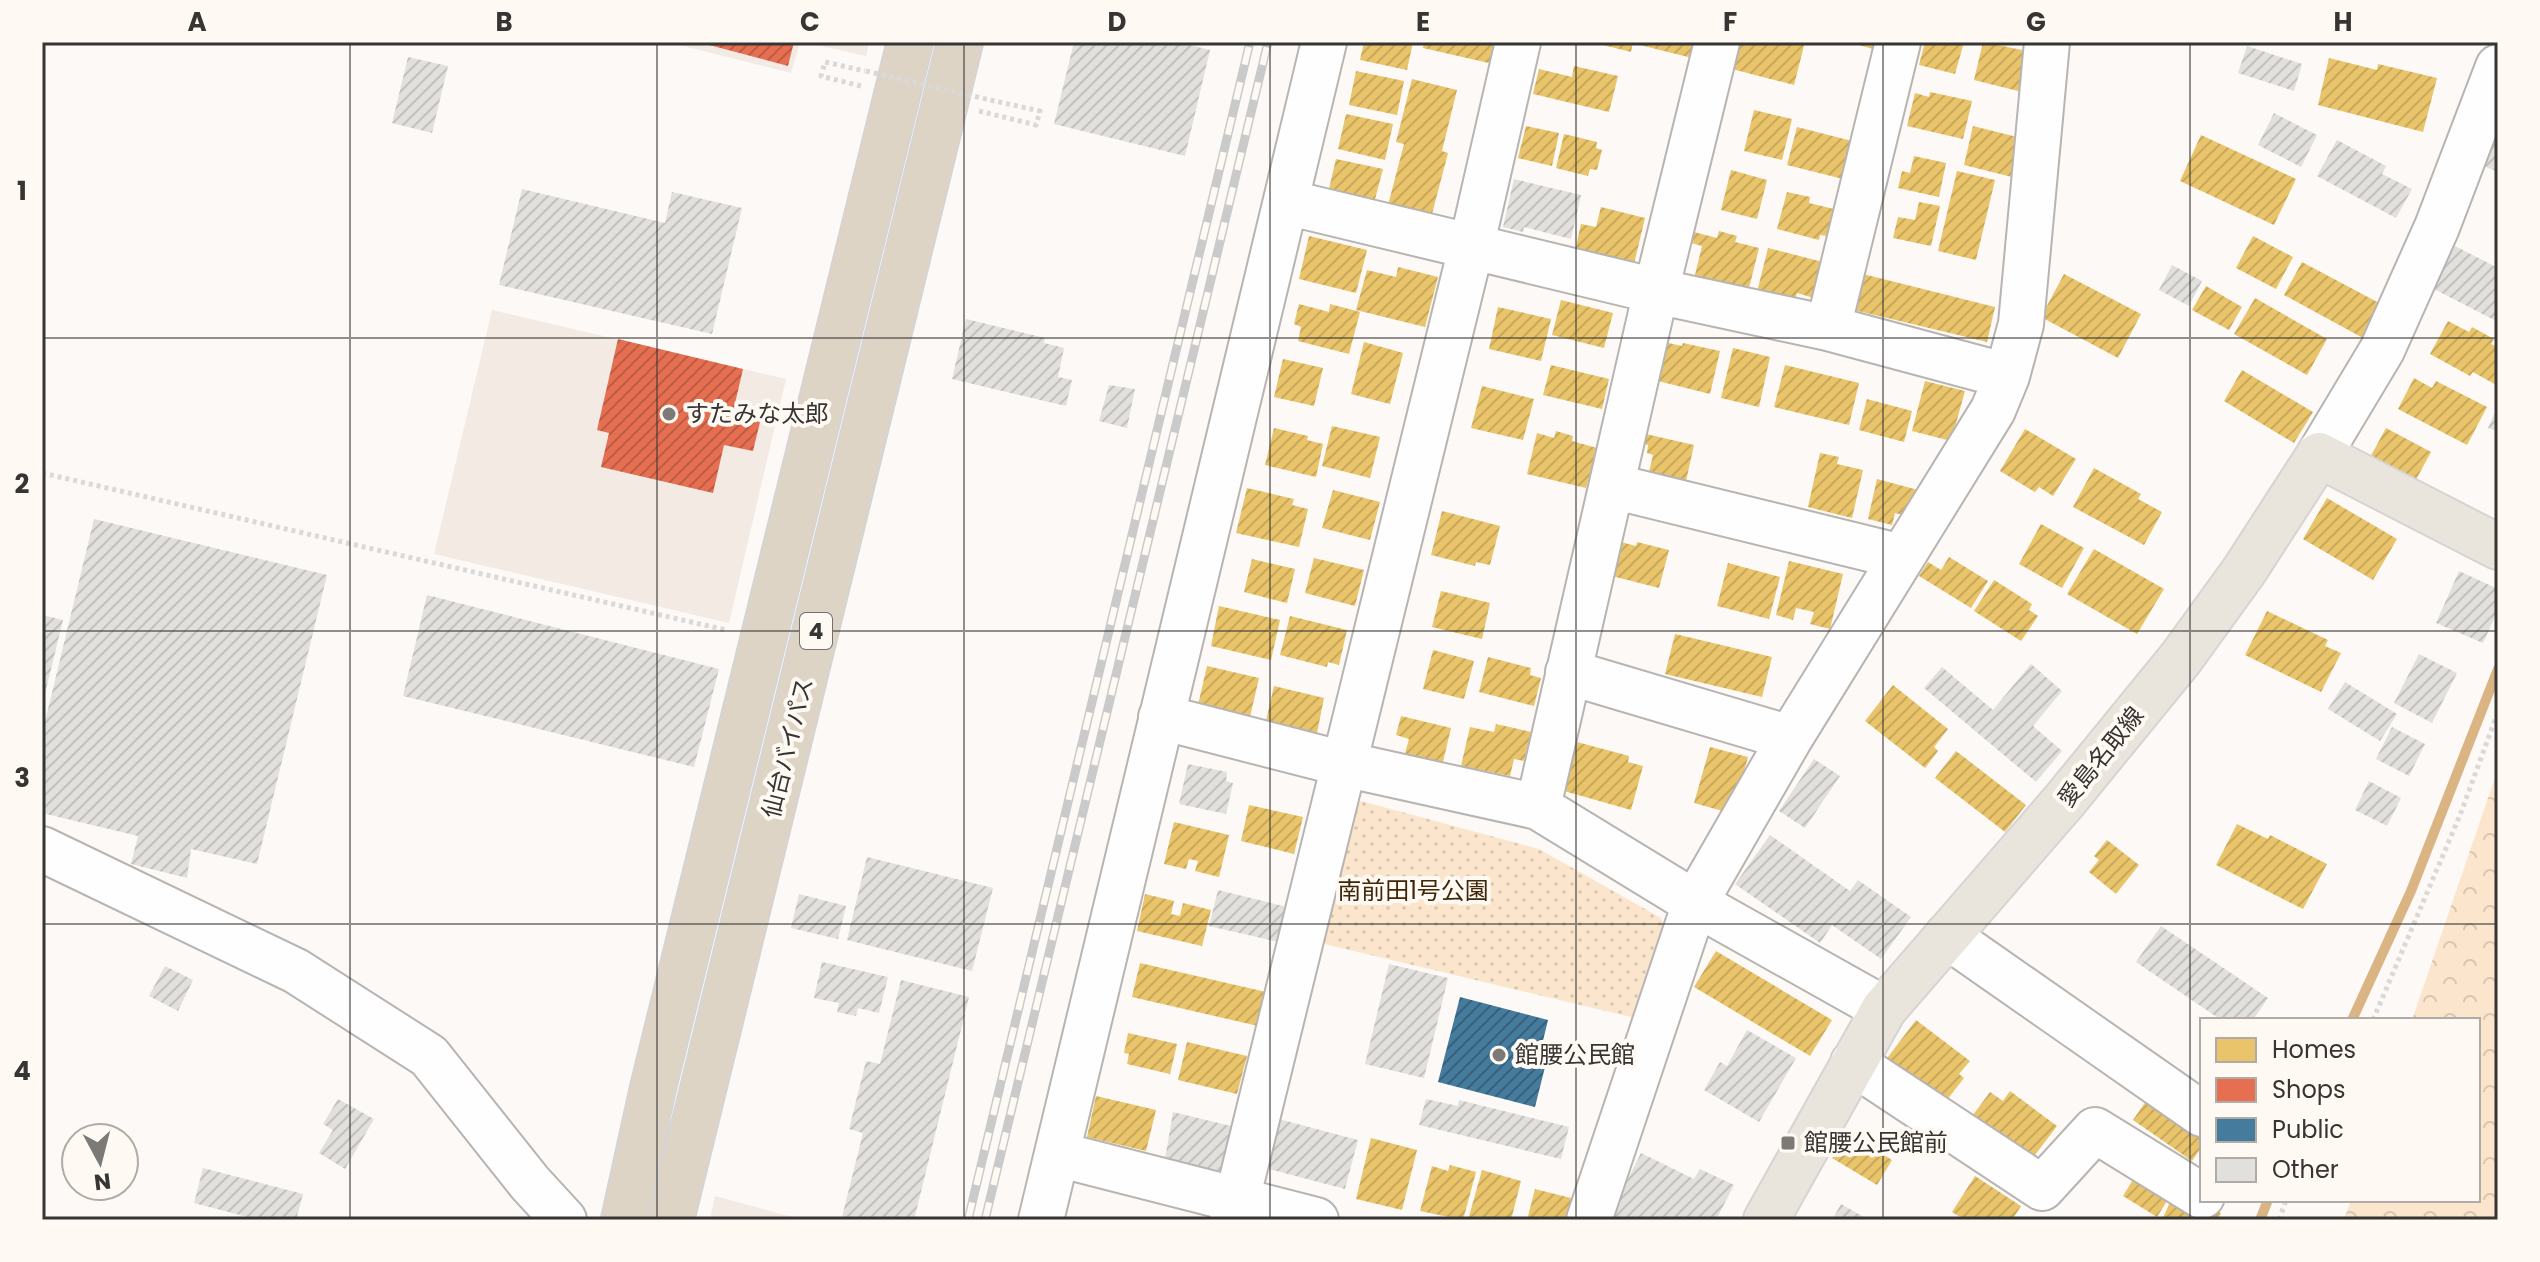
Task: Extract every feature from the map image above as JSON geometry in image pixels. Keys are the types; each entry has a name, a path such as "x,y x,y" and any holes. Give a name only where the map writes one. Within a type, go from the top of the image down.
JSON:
{"highway":[{"name":"4","path":"624,1220 762,638 910,42"},
{"name":"仙台バイパス","path":"671,1220 960,42"}],"main road":[{"path":"2319,455 2498,547"},
{"name":"愛島名取線","path":"1766,1220 1884,1009 2065,800 2181,658 2244,571 2319,455"}],"street":[{"path":"1041,1220 1324,42"},
{"path":"1234,1210 1471,248 1518,42"},
{"path":"1538,807 1656,291 1717,42"},
{"path":"1828,328 1898,42"},
{"path":"1589,1220 1695,903 1790,738 1993,410 2007,376 2021,324 2047,42"},
{"path":"2319,455 2382,350 2437,227 2498,67"},
{"path":"1286,202 1471,248 1828,328 2007,376"},
{"path":"1612,486 1902,557"},
{"path":"1568,672 1790,738"},
{"path":"1161,717 1344,764 1538,807 1695,903 1884,1009"},
{"path":"42,849 296,971 429,1056 530,1183 564,1220"},
{"path":"1947,936 2200,1113"},
{"path":"1853,1063 2042,1188 2095,1130 2200,1195"},
{"path":"1057,1154 1234,1210 1316,1220"}],"path":[{"path":"863,87 821,76 825,62 1040,111 1036,125 970,108"},
{"path":"42,473 762,638"},
{"path":"2374,1018 2460,815 2498,712"}],"shaded area":[{"path":"667,42 800,42 791,73"},
{"path":"803,42 869,42 866,56"},
{"path":"492,310 786,379 729,623 434,554"},
{"path":"715,1196 803,1220 710,1220"}],"green space":[{"path":"2498,769 2498,1220 2344,1220 2350,1202 2480,1202 2480,1018 2413,1018"},
{"name":"南前田1号公園","path":"1361,801 1539,849 1661,918 1669,936 1635,1018 1316,942 1343,812"}],"building: Homes":[{"path":"1364,42 1413,42 1407,70 1360,60"},
{"path":"1424,42 1498,42 1493,64 1423,48"},
{"path":"1591,42 1633,42 1631,52"},
{"path":"1640,42 1696,42 1692,58 1640,45"},
{"path":"1739,42 1805,42 1794,85 1732,69"},
{"path":"1848,42 1879,42 1877,50"},
{"path":"1925,42 1964,42 1955,74 1919,65"},
{"path":"1983,42 2036,53 2026,93 1974,80"},
{"path":"2329,58 2377,70 2378,64 2437,78 2423,132 2318,105"},
{"path":"1574,66 1618,76 1609,112 1533,94 1539,69 1572,77"},
{"path":"1356,71 1404,81 1397,115 1349,105"},
{"path":"1412,79 1457,90 1442,151 1448,153 1432,214 1421,211 1419,217 1387,209 1404,144 1396,142"},
{"path":"1930,92 1972,101 1963,139 1907,126 1915,93 1929,97"},
{"path":"1754,110 1792,119 1782,160 1744,151"},
{"path":"1346,114 1393,124 1385,160 1338,149"},
{"path":"1526,126 1559,133 1552,166 1518,158"},
{"path":"1973,126 2025,139 2016,178 1964,165"},
{"path":"1797,127 1852,141 1843,179 1787,165"},
{"path":"1564,134 1597,142 1596,148 1602,150 1597,170 1590,169 1588,176 1556,168"},
{"path":"2201,135 2296,179 2274,225 2180,181"},
{"path":"1914,156 1946,163 1939,197 1898,188 1902,171 1910,173"},
{"path":"1336,159 1383,169 1374,203 1328,193"},
{"path":"1731,170 1767,180 1757,219 1721,210"},
{"path":"1957,171 1995,180 1976,260 1938,251"},
{"path":"1787,192 1810,197 1809,203 1838,210 1832,233 1820,235 1819,240 1777,229"},
{"path":"1919,202 1940,206 1931,246 1893,238 1898,217 1915,220"},
{"path":"1601,207 1645,218 1634,264 1575,251 1581,224 1596,227"},
{"path":"1719,231 1737,236 1735,242 1759,248 1748,292 1694,279 1702,246 1691,243 1694,232 1717,238"},
{"path":"1309,236 1367,250 1356,293 1299,279"},
{"path":"2253,236 2293,257 2276,289 2236,268"},
{"path":"1768,248 1823,262 1814,298 1797,293 1793,305 1756,296"},
{"path":"2302,262 2381,304 2363,338 2284,295"},
{"path":"1398,267 1438,277 1425,327 1356,310 1367,270 1396,277"},
{"path":"1859,273 1995,307 1987,342 1850,309"},
{"path":"2064,274 2141,314 2118,358 2041,317"},
{"path":"2206,286 2242,307 2229,330 2192,310"},
{"path":"2255,298 2327,339 2307,375 2234,334"},
{"path":"1561,300 1613,313 1604,348 1552,335"},
{"path":"1299,304 1329,312 1330,304 1360,312 1349,354 1298,341 1301,327 1294,324"},
{"path":"1498,307 1551,319 1541,361 1489,349"},
{"path":"2448,321 2469,332 2472,327 2494,339 2491,344 2498,347 2498,386 2473,372 2470,376 2430,354"},
{"path":"1364,342 1403,353 1390,404 1351,394"},
{"path":"1664,342 1720,351 1710,394 1654,380"},
{"path":"1733,348 1770,357 1759,407 1721,398"},
{"path":"1283,359 1323,368 1314,406 1274,397"},
{"path":"1551,365 1609,379 1602,409 1543,395"},
{"path":"1785,365 1859,383 1849,425 1774,407"},
{"path":"2242,370 2313,412 2294,443 2224,401"},
{"path":"2414,378 2432,388 2436,381 2487,407 2467,445 2398,409"},
{"path":"1925,381 1965,391 1951,441 1912,431"},
{"path":"1482,386 1534,399 1523,440 1471,428"},
{"path":"1867,399 1912,411 1904,442 1859,430"},
{"path":"1332,426 1380,437 1370,478 1322,466"},
{"path":"1274,428 1308,436 1307,440 1323,444 1316,477 1265,465"},
{"path":"2386,428 2431,452 2412,487 2367,463"},
{"path":"2025,429 2076,459 2053,496 2039,487 2035,492 2000,471"},
{"path":"1556,431 1573,436 1572,441 1597,448 1586,488 1527,474 1537,433 1554,438"},
{"path":"1646,434 1694,445 1686,481 1649,472 1653,455 1647,453 1648,445 1643,444"},
{"path":"1820,453 1839,457 1837,464 1863,470 1852,518 1808,507"},
{"path":"2094,468 2141,494 2138,499 2162,512 2144,545 2073,507"},
{"path":"1877,479 1918,490 1911,517 1895,513 1892,525 1868,519"},
{"path":"1247,488 1294,499 1292,505 1308,509 1299,547 1236,533"},
{"path":"1333,490 1380,502 1370,540 1322,528"},
{"path":"2327,498 2397,539 2373,580 2303,539"},
{"path":"1442,511 1500,526 1490,565 1476,562 1475,566 1431,555"},
{"path":"2041,524 2084,548 2062,588 2019,564"},
{"path":"1621,542 1636,546 1637,542 1669,550 1659,588 1612,576"},
{"path":"2094,549 2164,589 2137,634 2067,594"},
{"path":"1949,557 1988,581 1971,608 1919,576 1928,562 1941,570"},
{"path":"1314,558 1364,570 1355,606 1305,593"},
{"path":"1252,559 1295,569 1287,603 1244,592"},
{"path":"1789,561 1843,574 1830,629 1810,624 1814,612 1796,608 1793,620 1776,615"},
{"path":"1728,563 1780,577 1769,619 1717,606"},
{"path":"1994,580 2032,604 2029,610 2038,616 2021,641 1974,611"},
{"path":"1441,591 1490,603 1482,639 1432,627"},
{"path":"1219,606 1280,620 1271,660 1211,646"},
{"path":"2267,611 2328,640 2325,646 2341,653 2321,692 2245,655"},
{"path":"1290,616 1347,630 1339,665 1328,662 1327,667 1280,655"},
{"path":"1675,634 1772,657 1762,697 1665,674"},
{"path":"1433,650 1474,661 1464,699 1423,689"},
{"path":"1488,657 1531,668 1530,675 1541,678 1534,706 1479,692"},
{"path":"1207,666 1259,678 1250,717 1198,705"},
{"path":"1893,685 1948,729 1934,747 1938,751 1925,768 1865,721"},
{"path":"1274,686 1324,698 1317,733 1266,721"},
{"path":"1401,716 1451,728 1442,766 1404,757 1409,739 1396,735"},
{"path":"1496,724 1531,732 1524,761 1514,759 1510,776 1461,766 1470,727 1494,732"},
{"path":"1577,742 1629,756 1628,762 1643,766 1631,810 1564,791"},
{"path":"1710,747 1748,757 1737,796 1730,794 1726,812 1694,803"},
{"path":"1956,751 2026,805 2005,832 1935,778"},
{"path":"1249,805 1303,817 1294,854 1241,841"},
{"path":"1174,822 1229,835 1219,877 1195,871 1198,861 1189,859 1186,869 1164,864"},
{"path":"2237,824 2268,839 2270,835 2327,864 2303,909 2216,865"},
{"path":"2107,840 2139,865 2116,894 2089,872 2099,860 2094,856"},
{"path":"1145,894 1174,901 1171,914 1180,916 1183,903 1211,910 1202,946 1137,931"},
{"path":"1716,951 1832,1020 1810,1056 1694,987"},
{"path":"1140,963 1266,992 1258,1026 1132,997"},
{"path":"1916,1020 1970,1061 1959,1074 1964,1078 1943,1105 1885,1061"},
{"path":"1128,1033 1177,1044 1170,1074 1127,1064 1129,1054 1124,1053"},
{"path":"1187,1042 1247,1056 1237,1094 1178,1080"},
{"path":"2155,1088 2200,1120 2200,1149 2192,1161 2133,1120"},
{"path":"2010,1091 2057,1126 2029,1163 1970,1119 1990,1092 2003,1101"},
{"path":"1096,1096 1156,1110 1146,1151 1087,1137"},
{"path":"1847,1134 1863,1143 1868,1135 1888,1148 1884,1155 1892,1160 1877,1185 1832,1158"},
{"path":"1371,1138 1417,1150 1402,1210 1356,1199"},
{"path":"1450,1165 1476,1172 1463,1220 1420,1211 1432,1166 1448,1171"},
{"path":"1482,1170 1521,1181 1511,1220 1468,1220"},
{"path":"2137,1173 2172,1193 2157,1217 2123,1196"},
{"path":"1975,1176 2021,1206 2012,1220 1965,1220 1952,1212"},
{"path":"1535,1189 1579,1200 1574,1220 1527,1220"},
{"path":"2174,1193 2221,1213 2218,1220 2162,1220"}],"building: Shops":[{"path":"698,42 794,42 788,66"},
{"path":"618,339 743,369 733,412 761,418 753,451 724,445 713,493 601,467 609,433 597,430"}],"building: Public":[{"path":"1460,997 1548,1020 1540,1053 1548,1055 1535,1107 1438,1082"}],"building: Other":[{"path":"1074,42 1177,42 1210,50 1185,156 1054,124"},
{"path":"2247,46 2302,64 2294,91 2238,73"},
{"path":"408,57 448,66 432,133 392,123"},
{"path":"2274,113 2317,135 2301,167 2258,145"},
{"path":"2498,122 2498,172 2479,164"},
{"path":"2337,140 2386,166 2382,174 2412,189 2396,218 2317,176"},
{"path":"1514,179 1581,195 1571,239 1524,227 1523,232 1503,227"},
{"path":"522,189 665,223 672,192 742,208 712,334 499,285"},
{"path":"2455,246 2498,268 2498,322 2432,288"},
{"path":"2172,265 2202,281 2189,306 2159,290"},
{"path":"966,319 1045,338 1044,343 1064,348 1058,377 1072,380 1066,406 952,379"},
{"path":"1109,385 1135,389 1127,428 1099,421"},
{"path":"2498,405 2498,432 2488,428"},
{"path":"94,519 327,575 257,864 191,849 187,878 131,864 138,836 42,813 42,734"},
{"path":"2459,571 2498,589 2498,610 2483,643 2436,623"},
{"path":"427,595 719,669 694,767 403,696"},
{"path":"42,615 63,620 43,702 42,702"},
{"path":"2419,654 2457,673 2432,723 2394,703"},
{"path":"2031,664 2062,691 2033,726 2062,751 2036,782 1924,688 1942,667 1993,710"},
{"path":"2345,682 2397,714 2380,741 2328,709"},
{"path":"2392,727 2425,744 2409,776 2376,759"},
{"path":"1814,759 1840,776 1805,828 1779,811"},
{"path":"1188,764 1227,772 1226,781 1233,783 1226,814 1179,804"},
{"path":"2369,781 2401,798 2387,826 2355,810"},
{"path":"1770,835 1850,891 1858,880 1911,917 1881,959 1832,925 1820,943 1735,884"},
{"path":"867,857 993,888 972,971 847,940"},
{"path":"1218,890 1287,907 1278,942 1209,926"},
{"path":"799,894 846,906 838,939 791,928"},
{"path":"2161,926 2268,998 2254,1018 2218,1018 2136,962"},
{"path":"822,962 888,977 879,1013 858,1008 856,1016 837,1012 839,1003 814,998"},
{"path":"1389,964 1448,978 1424,1078 1365,1064"},
{"path":"165,966 193,980 178,1011 149,996"},
{"path":"901,980 969,997 914,1220 856,1220 842,1217 863,1133 849,1129 866,1061 880,1064"},
{"path":"1747,1030 1796,1058 1759,1122 1704,1090 1720,1062 1727,1066"},
{"path":"338,1099 374,1119 345,1169 319,1153 333,1130 323,1124"},
{"path":"1426,1099 1458,1106 1459,1100 1569,1127 1561,1159 1419,1125"},
{"path":"1173,1112 1239,1128 1227,1172 1165,1159"},
{"path":"1271,1117 1358,1140 1345,1189 1258,1166"},
{"path":"1917,1121 1936,1133 1923,1153 1904,1141"},
{"path":"1641,1153 1694,1179 1700,1169 1734,1185 1716,1220 1607,1220"},
{"path":"203,1168 303,1194 296,1220 259,1220 194,1203"},
{"path":"1841,1204 1869,1220 1832,1220"}],"waterway":[{"path":"2353,1018 2411,891 2498,669"},
{"path":"2260,1220 2267,1202"}],"railway":[{"path":"968,1220 1250,42"},
{"path":"985,1220 1268,42"}],"place":[{"name":"すたみな太郎","path":"669,414"},
{"name":"館腰公民館","path":"1499,1055"},
{"name":"館腰公民館前","path":"1788,1143"}]}
